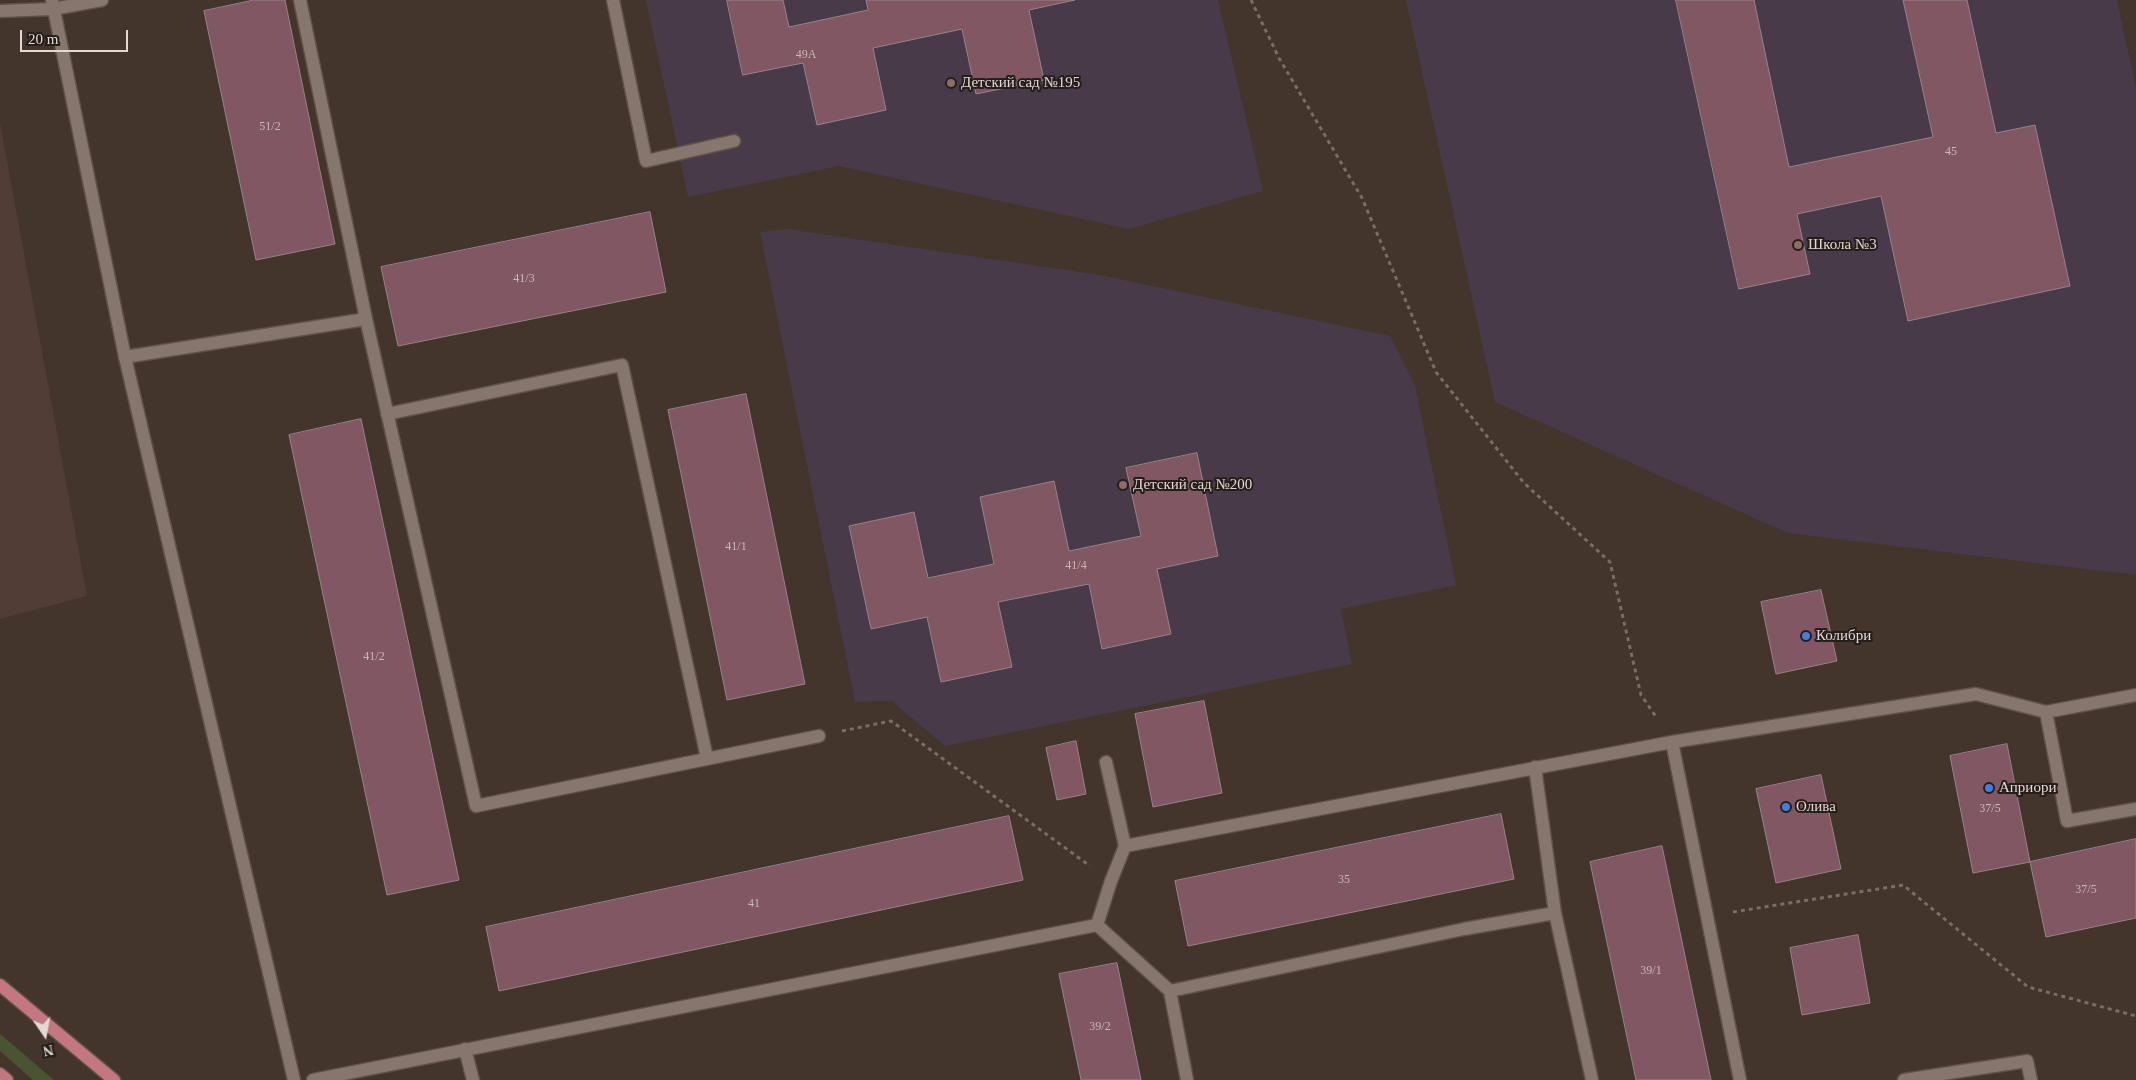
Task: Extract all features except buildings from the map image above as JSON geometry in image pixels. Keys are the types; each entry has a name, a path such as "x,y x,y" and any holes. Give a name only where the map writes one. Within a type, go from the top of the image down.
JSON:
{"main road":[{"path":"0,986 114,1080"},
{"path":"0,1074 7,1080"}],"street":[{"path":"0,11 102,0"},
{"path":"300,0 366,319 476,806 819,736"},
{"path":"613,0 646,161 734,142"},
{"path":"53,4 125,357 294,1080"},
{"path":"125,357 366,319"},
{"path":"388,414 622,365 707,758"},
{"path":"1125,846 1672,742 1976,694 2046,712 2136,695"},
{"path":"2046,712 2067,821 2136,809"},
{"path":"1672,742 1740,1080"},
{"path":"1097,925 1111,881 1125,846 1106,762"},
{"path":"1535,767 1555,913 1592,1080"},
{"path":"1170,991 1454,931 1555,913"},
{"path":"1097,925 1170,991 1187,1080"},
{"path":"313,1080 1097,925"},
{"path":"465,1049 473,1080"},
{"path":"1904,1080 2027,1061 2031,1080"}],"path":[{"path":"1251,0 1279,58 1362,198 1436,372 1524,483 1610,562 1641,695 1672,742"},
{"path":"819,736 891,721 1111,881"},
{"path":"1707,916 1903,885 2028,987 2136,1016"}],"shaded area":[{"name":"Детский сад №195","path":"646,0 1218,0 1263,191 1129,229 839,166 688,197"},
{"name":"Школа №3","path":"1406,0 2117,0 2136,88 2136,575 1788,533 1495,402"},
{"path":"0,123 87,596 0,619"},
{"name":"Детский сад №200","path":"787,229 1100,275 1390,336 1415,385 1456,585 1341,609 1352,664 945,746 892,701 855,702 760,232"}],"green space":[{"path":"0,1034 54,1080 33,1080 0,1051"}],"place":[{"name":"Детский сад №195","path":"951,83"},
{"name":"Школа №3","path":"1798,245"},
{"name":"Детский сад №200","path":"1123,485"},
{"name":"Колибри","path":"1806,636"},
{"name":"Априори","path":"1989,788"},
{"name":"Олива","path":"1786,807"}]}
